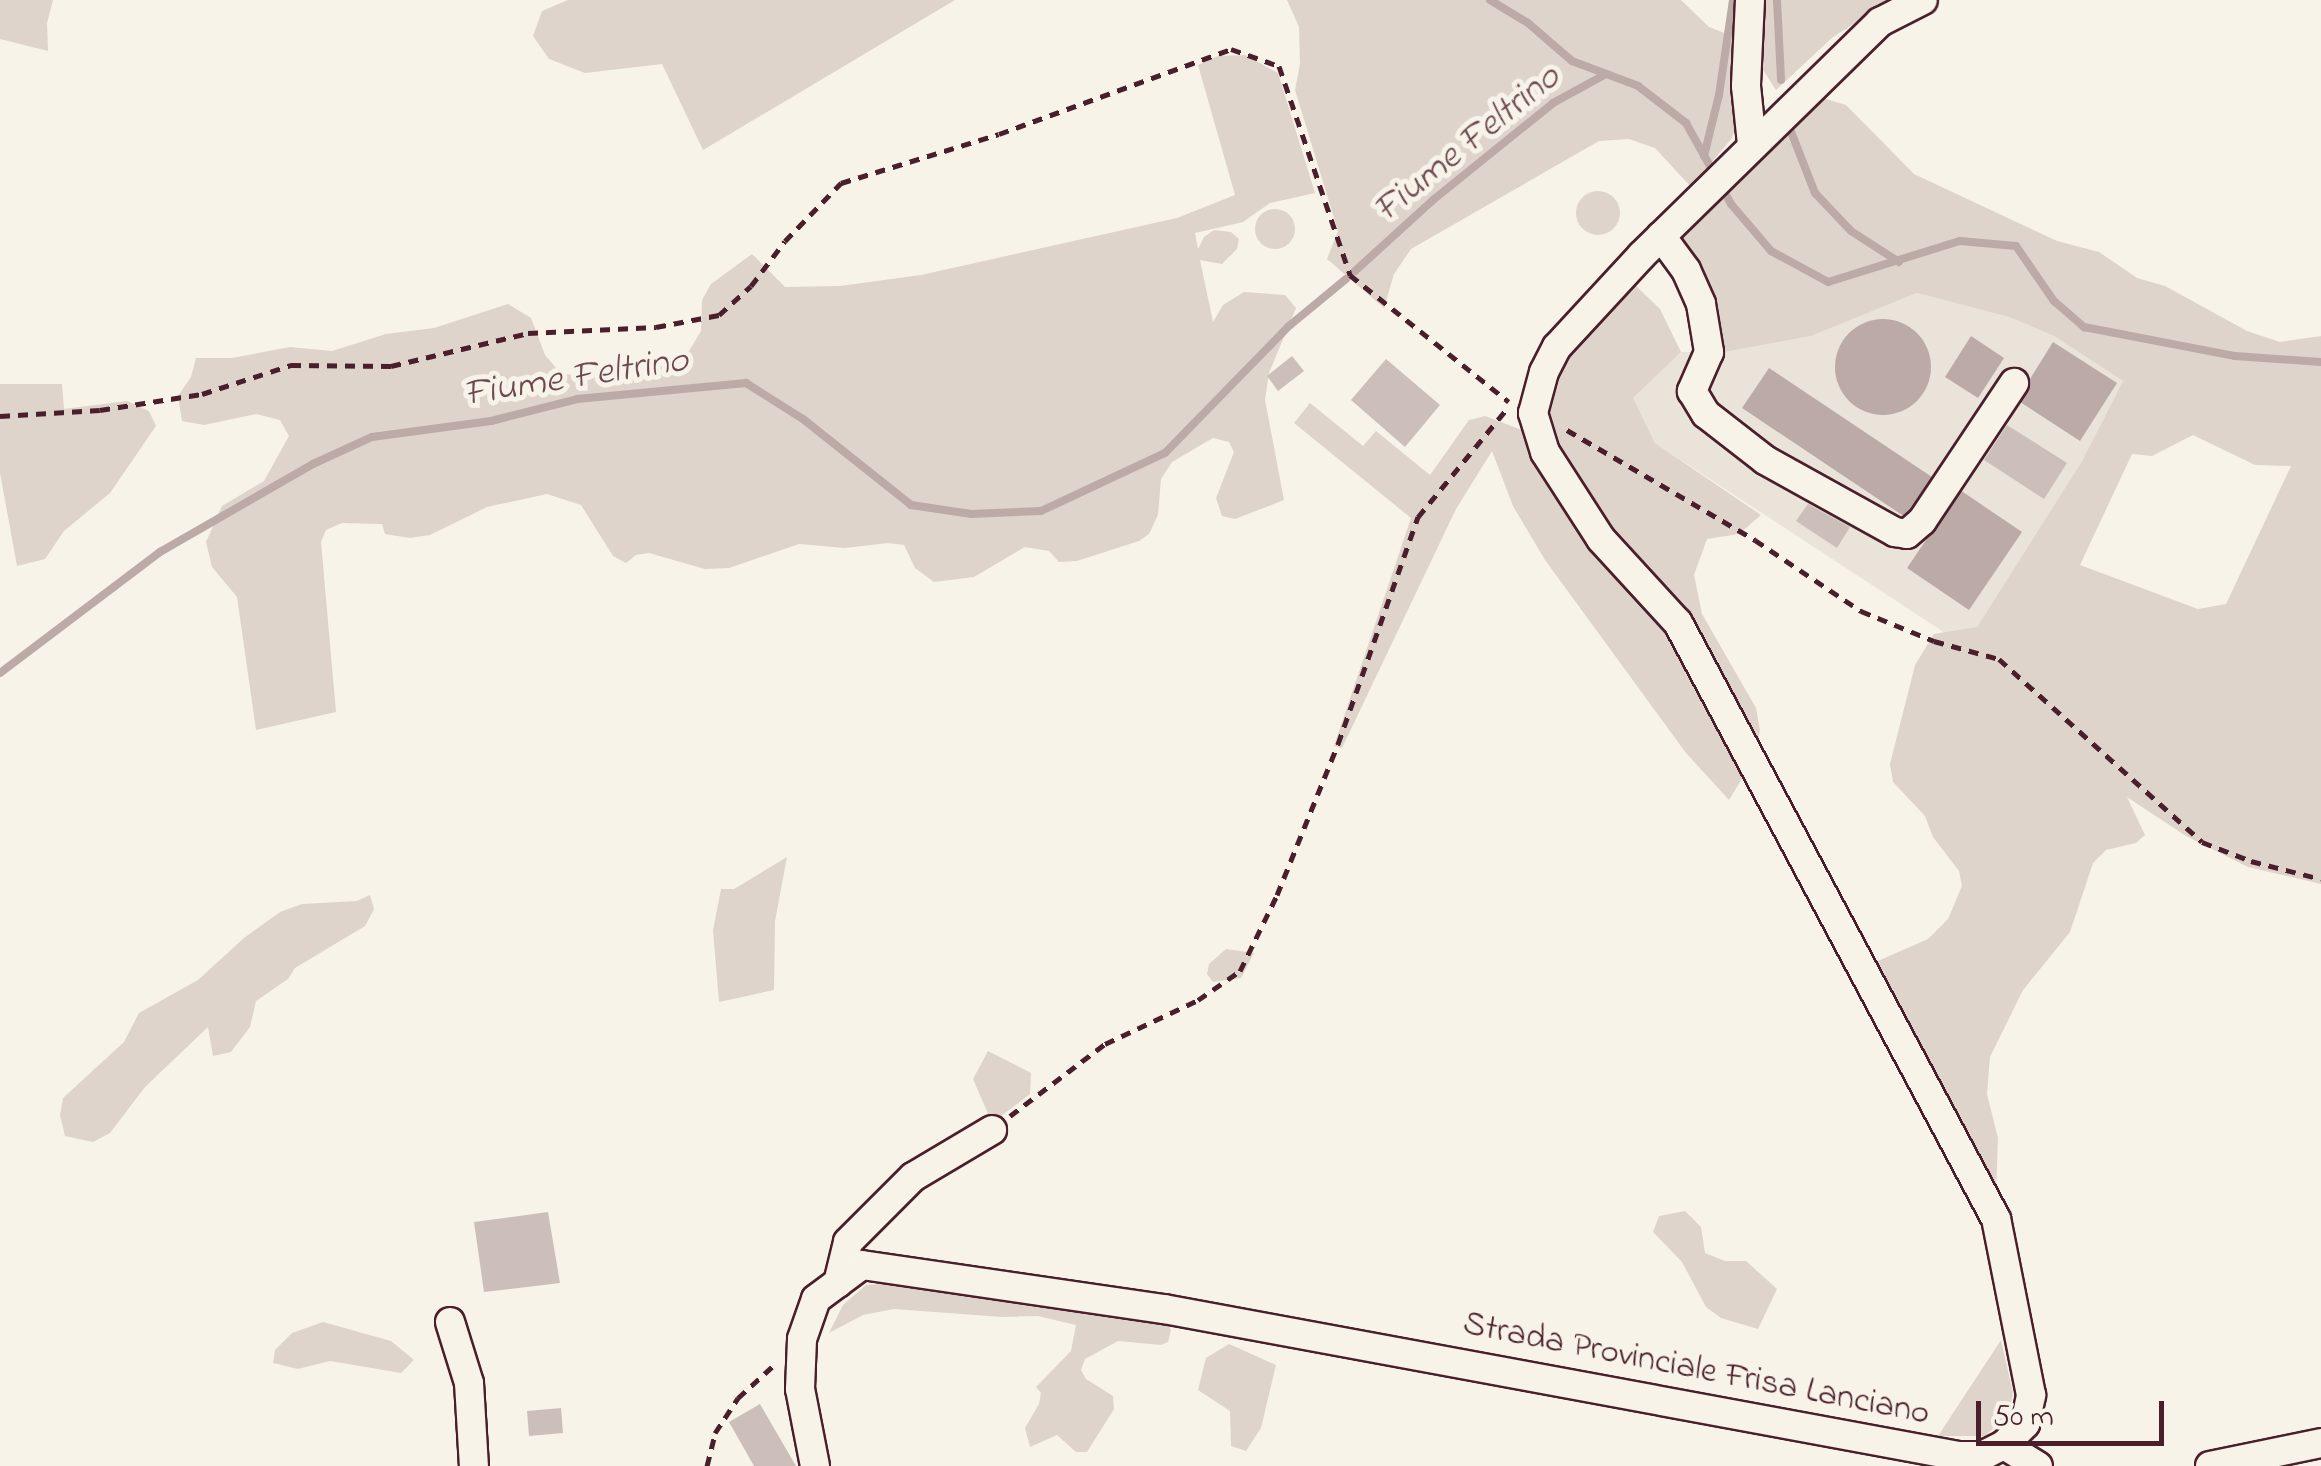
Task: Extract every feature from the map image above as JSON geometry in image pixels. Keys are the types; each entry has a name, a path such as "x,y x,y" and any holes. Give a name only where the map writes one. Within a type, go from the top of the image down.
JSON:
{"street":[{"path":"1750,0 1746,86 1752,144"},
{"path":"1922,0 1880,22 1660,236 1557,347 1544,372 1533,413 1545,452 1601,539 1678,623 1996,1219 2031,1395 2025,1424 2004,1446 2038,1466"},
{"path":"1660,236 1684,268 1701,304 1709,352 1692,391 1706,414 1765,460 1895,532 1907,534 1922,521 2014,383"},
{"path":"815,1466 800,1388 802,1339 816,1300 838,1283 848,1242 913,1176 992,1130"},
{"name":"Strada Provinciale Frisa Lanciano","path":"838,1283 862,1265 900,1270 1164,1309 1958,1456 1982,1456 2004,1446"},
{"path":"450,1322 469,1382 474,1466"},
{"path":"2210,1466 2321,1442"}],"path":[{"path":"0,416 100,410 202,394 291,365 391,366 528,333 656,327 719,315 751,286 785,241 841,183 1000,134 1231,49 1279,66 1350,275 1511,404 1418,517 1338,744 1277,894 1240,971 1198,1000 1105,1044 992,1130"},
{"path":"1533,413 1725,521 1861,611 1934,641 1999,659 2202,842 2251,861 2321,878"},
{"path":"708,1466 716,1434 738,1398 802,1339"}],"shaded area":[{"path":"0,0 53,0 47,23 48,51 0,39"},
{"path":"568,0 955,0 703,150 662,64 585,73 549,59 533,36 542,11"},
{"path":"1287,0 1681,0 1709,27 1737,38 1738,118 1732,138 1691,187 1655,148 1629,139 1599,141 1411,249 1394,274 1384,308 1327,259 1338,231 1295,90 1300,64 1299,27"},
{"path":"1765,0 1891,0 1833,37 1776,90 1763,70"},
{"path":"1245,55 1278,73 1315,193 1270,203 1243,222 1195,233 1198,249 1204,237 1214,230 1231,232 1239,239 1237,249 1222,264 1200,260 1213,322 1223,305 1244,292 1285,295 1296,308 1269,373 1265,400 1284,500 1235,519 1222,516 1216,498 1234,452 1229,442 1213,438 1172,462 1161,479 1158,515 1149,534 1139,541 1077,561 1059,562 1049,551 1025,547 974,577 934,582 915,568 904,545 888,543 845,548 799,544 729,568 705,569 649,553 636,555 626,563 613,556 581,505 547,494 487,507 430,535 410,538 385,534 382,524 342,523 326,530 321,542 336,712 256,730 237,597 212,567 206,542 222,506 264,481 289,436 280,420 256,414 204,425 182,421 178,396 191,377 196,358 232,358 290,347 332,351 386,334 434,328 508,304 531,318 545,355 561,374 609,377 665,365 689,351 701,331 702,300 711,284 752,254 785,287 840,286 921,275 1177,218 1235,195 1198,65 1218,56"},
{"path":"1816,96 1846,105 1914,174 2057,241 2099,252 2137,278 2165,286 2247,331 2280,342 2321,336 2321,884 2248,867 2186,836 2127,797 2145,835 2136,843 2106,850 2093,863 2070,932 2023,990 1990,1057 1987,1094 1998,1138 1996,1193 1871,964 1928,939 1948,919 1962,886 1959,871 1933,837 1925,816 1893,782 1890,764 1915,665 1934,634 1977,627 2082,461 2123,381 2054,336 2009,317 1917,293 1811,336 1725,352 1702,280 1674,239","holes":["2193,435 2255,465 2291,466 2226,604 2198,609 2080,565 2132,454 2152,456"]},
{"path":"1598,191 1613,198 1620,213 1613,228 1598,235 1583,228 1576,213 1583,198"},
{"path":"1275,209 1289,215 1295,229 1289,243 1275,249 1261,243 1255,229 1261,215"},
{"path":"1633,283 1660,309 1681,352 1633,398 1655,443 1761,515 1739,534 1707,539 1694,575 1702,614 1756,708 1760,730 1754,759 1557,460 1546,418 1565,360"},
{"path":"1917,293 2009,317 2054,336 2123,381 2082,461 1965,646 1655,443 1632,398 1681,352 1725,352 1811,336"},
{"path":"1883,319 1901,323 1917,333 1927,349 1931,367 1927,385 1917,401 1901,411 1883,415 1865,411 1849,401 1839,385 1835,367 1839,349 1849,333 1865,323"},
{"path":"1971,336 2004,358 1978,398 1945,377"},
{"path":"2053,342 2117,383 2080,441 2017,400"},
{"path":"1769,368 1932,477 1905,517 1742,408"},
{"path":"0,384 62,384 64,409 127,401 149,411 156,426 110,493 64,531 45,559 17,566 0,473"},
{"path":"1310,403 1363,446 1376,431 1430,475 1469,420 1485,416 1522,430 1673,642 1741,766 1743,777 1729,800 1686,753 1545,560 1513,506 1492,451 1456,509 1342,748 1334,746 1411,518 1294,423"},
{"path":"1960,490 2022,532 1969,610 1907,568"},
{"path":"787,857 775,921 774,990 719,1002 713,930 721,889 734,889"},
{"path":"370,895 374,909 365,926 295,968 288,979 256,1001 250,1027 231,1052 213,1056 208,1027 145,1087 110,1133 93,1142 65,1136 60,1115 63,1098 124,1042 139,1013 198,980 280,912 302,904 357,901"},
{"path":"1226,949 1254,953 1241,978 1213,982 1207,974 1209,964"},
{"path":"988,1051 1031,1073 1030,1094 992,1123 973,1079"},
{"path":"1685,1211 1701,1227 1705,1253 1725,1261 1746,1261 1777,1289 1758,1329 1721,1318 1706,1307 1682,1262 1653,1232 1659,1216"},
{"path":"896,1283 1166,1321 1171,1330 1168,1342 1161,1345 1118,1341 1085,1359 1081,1370 1086,1379 1113,1396 1114,1409 1087,1452 1076,1452 1057,1435 1030,1447 1025,1428 1039,1404 1041,1393 1036,1387 1071,1351 1076,1325 1038,1316 894,1309 863,1315 829,1333 843,1305 866,1285"},
{"path":"323,1322 391,1341 414,1360 401,1373 330,1361 298,1369 273,1363 275,1350 292,1333"},
{"path":"2001,1340 2013,1393 2009,1413 1985,1436 1938,1436"},
{"path":"1229,1344 1276,1365 1261,1428 1246,1451 1231,1446 1230,1411 1198,1390 1206,1358"}],"building":[{"path":"1292,356 1304,371 1278,391 1267,376"},
{"path":"1386,359 1440,405 1405,447 1351,400"},
{"path":"2007,425 2067,463 2044,499 1984,460"},
{"path":"1808,504 1850,527 1837,548 1796,521"},
{"path":"548,1212 560,1283 484,1292 474,1222"},
{"path":"760,1404 796,1466 754,1466 729,1422"},
{"path":"561,1408 563,1433 529,1436 527,1411"}],"waterway":[{"name":"Fiume Feltrino","path":"1490,0 1528,23 1572,61 1638,86 1686,123 1731,204 1771,251 1828,282 1960,241 2016,246 2054,301 2084,327 2235,356 2321,362"},
{"path":"1704,156 1719,95 1733,0"},
{"path":"1777,0 1781,80"},
{"name":"Fiume Feltrino","path":"1355,271 1433,200 1553,103 1606,74"},
{"path":"1790,129 1815,193 1851,231 1899,262"},
{"name":"Fiume Feltrino","path":"0,673 160,552 313,464 372,437 491,421 577,399 746,383 803,419 911,505 971,514 1041,511 1165,453 1289,326 1346,279"}]}
